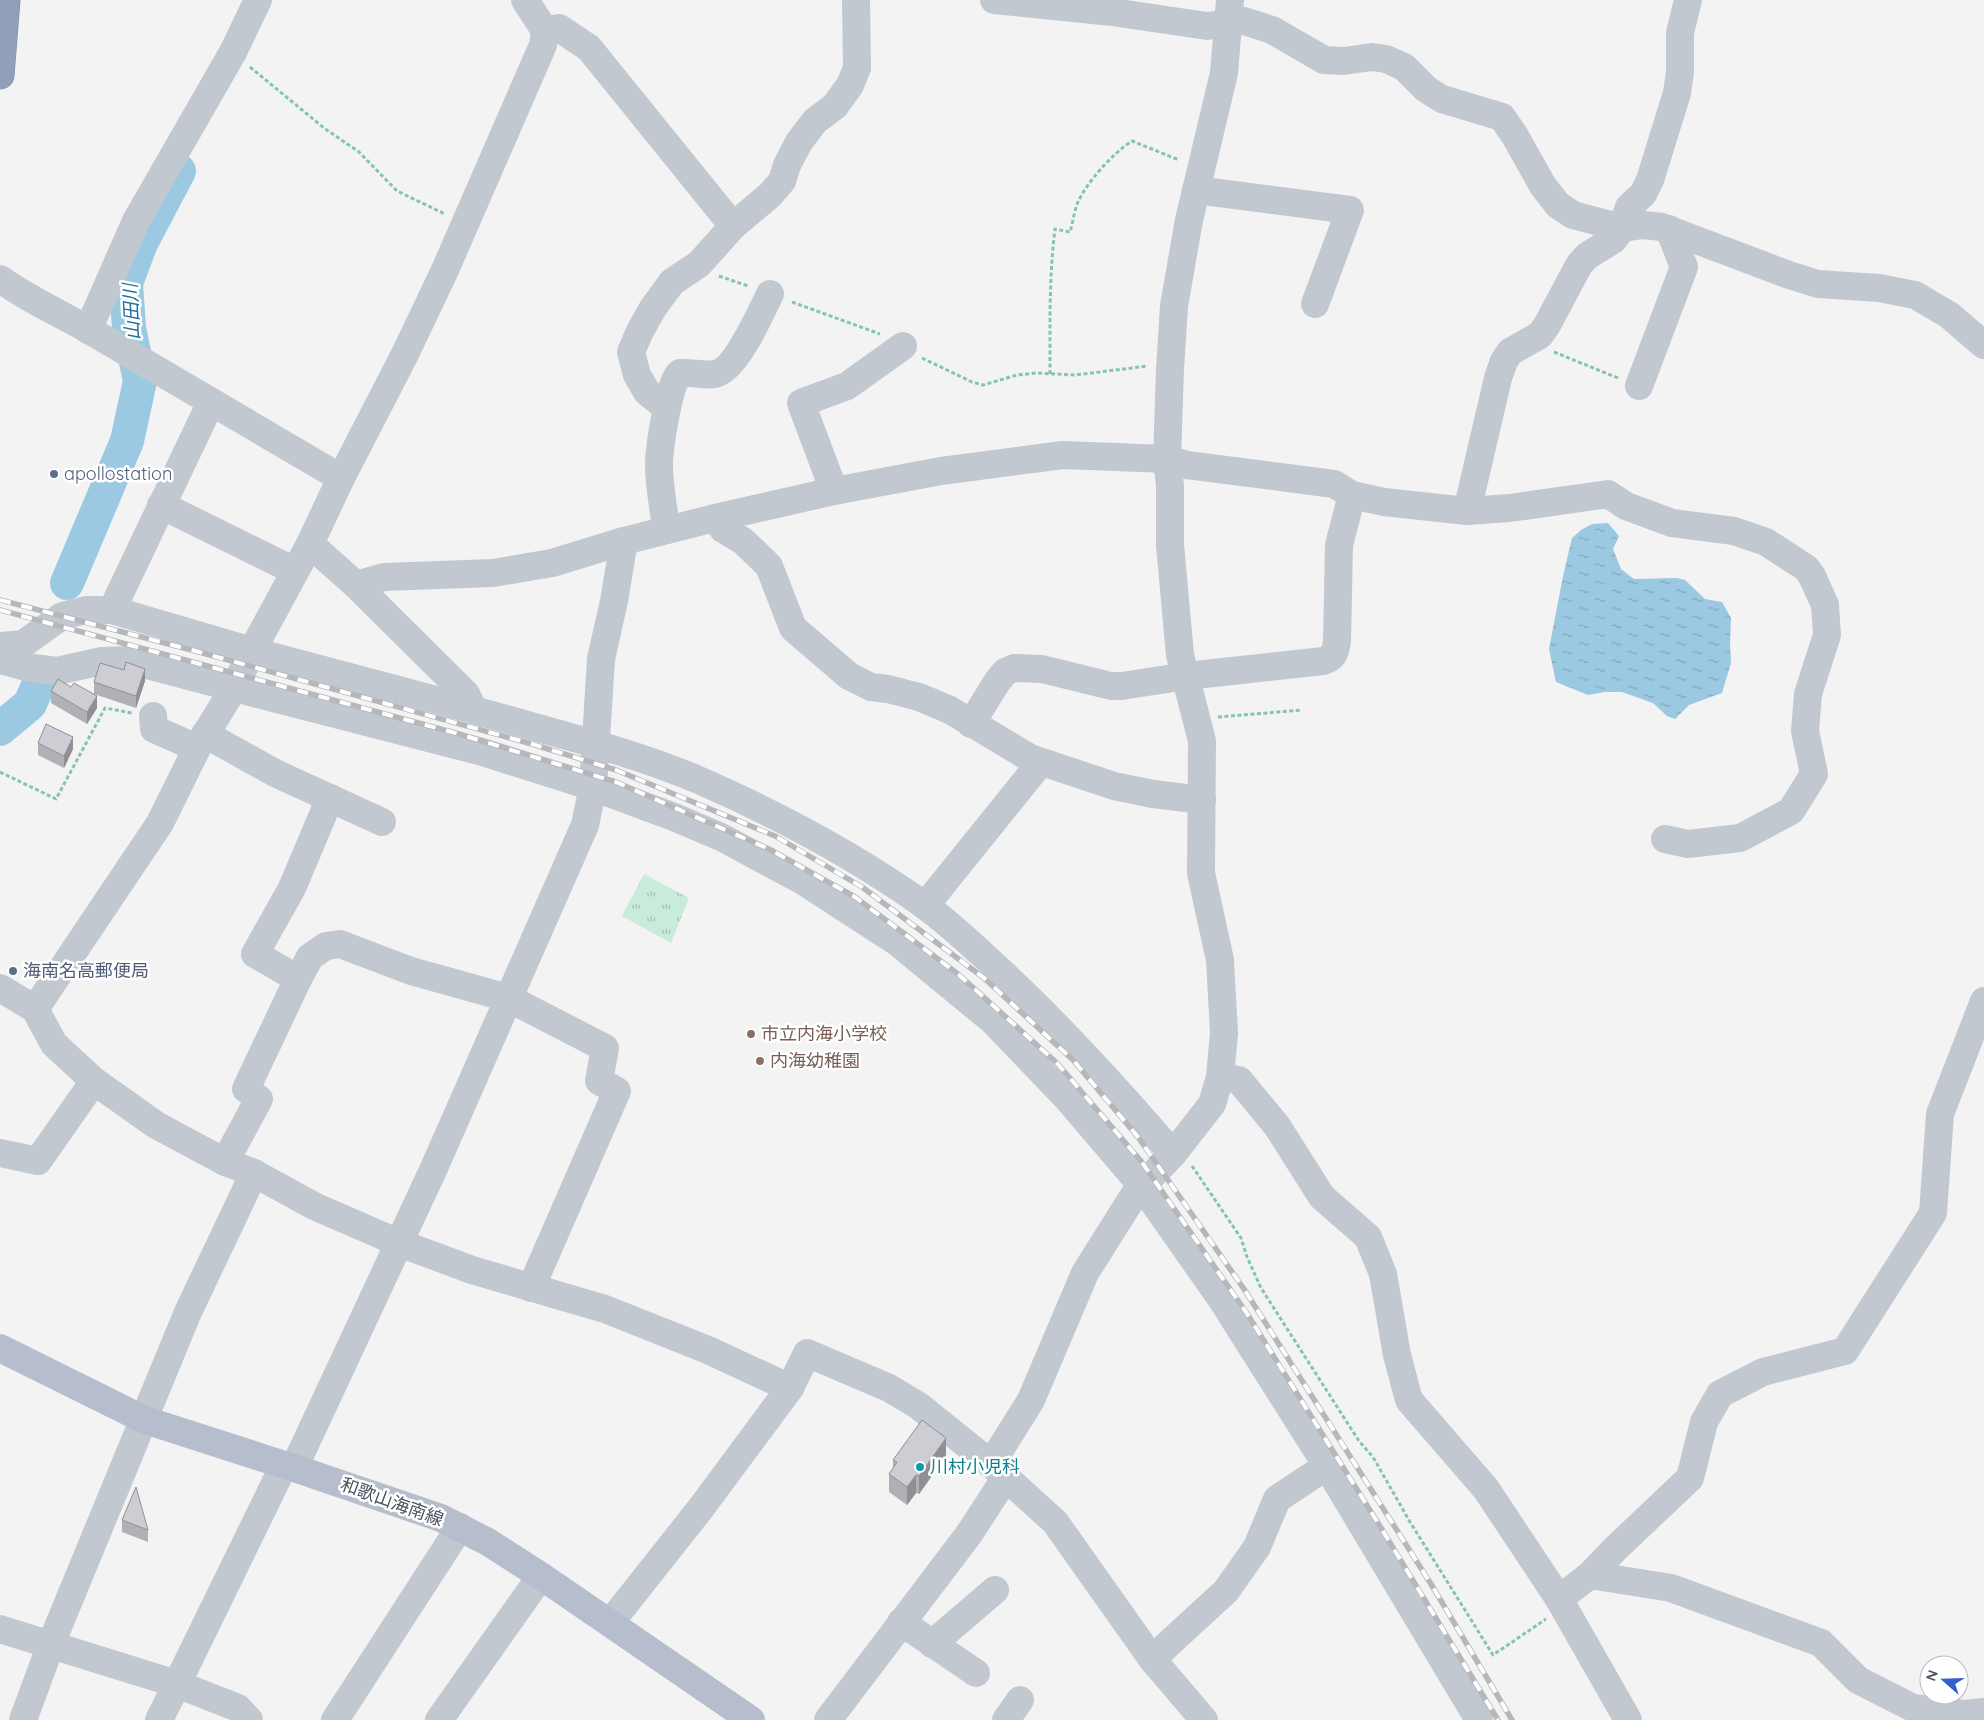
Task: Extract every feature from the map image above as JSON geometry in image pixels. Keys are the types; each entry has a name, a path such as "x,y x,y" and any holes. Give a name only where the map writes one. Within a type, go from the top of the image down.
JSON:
{"highway":[{"path":"0,75 6,0"}],"main road":[{"name":"和歌山海南線","path":"0,1348 145,1420 289,1466 440,1518 460,1527 488,1542 541,1576 751,1720"}],"street":[{"path":"88,330 136,220 233,52 258,0"},
{"path":"35,1008 160,823 201,741 234,688 310,544 341,478 405,354 465,224 543,46 544,31 525,0"},
{"path":"667,408 647,392 637,374 631,352 644,323 672,282 694,267 733,226 770,196 782,181 798,142 815,122 835,106 850,85 857,68 856,0"},
{"path":"994,0 1112,12 1207,26 1230,12"},
{"path":"1466,511 1498,378 1504,361 1510,352 1540,335 1579,265 1587,256 1613,240 1622,228 1629,207 1642,194 1650,180 1677,93 1680,72 1680,33 1688,0"},
{"path":"828,1720 969,1534 1031,1400 1084,1273 1136,1192 1176,1150 1212,1104 1220,1077 1224,1032 1220,960 1200,873 1202,741 1180,655 1171,554 1170,486 1167,459 1174,306 1189,220 1224,73 1230,12"},
{"path":"1230,12 1244,22 1272,30 1324,60 1344,61 1372,57 1386,59 1404,67 1426,89 1442,99 1502,117 1543,186 1558,205 1573,215 1622,228 1643,225 1669,229 1789,275 1818,284 1879,288 1915,295 1949,315 1984,345"},
{"path":"544,31 559,28 589,48 733,226"},
{"path":"1198,180 1350,210 1315,304"},
{"path":"1639,386 1684,267 1669,229"},
{"path":"0,279 22,294 88,330 341,478"},
{"path":"666,530 659,465 667,408 676,375 684,373 715,374 728,367 750,334 770,294"},
{"path":"834,491 801,403 846,386 903,346"},
{"path":"112,610 211,402"},
{"path":"356,584 384,578 494,574 552,564 666,530 834,491 942,471 1063,455 1167,459 1187,465 1334,484 1352,495 1384,502 1466,511 1510,508 1608,494 1626,506 1672,523 1734,530 1766,542 1806,568 1812,576 1825,605 1827,635 1808,694 1805,731 1814,774 1792,811 1740,838 1688,844 1665,839"},
{"path":"972,724 997,682 1005,672 1014,668 1042,669 1111,686 1122,686 1186,676 1323,661 1332,658 1337,641 1339,545 1352,495"},
{"path":"161,505 295,571"},
{"path":"715,518 723,529 742,541 769,566 793,628 849,676 871,687 888,689 919,697 950,710 1030,758 1041,762 1114,786 1153,794 1202,800"},
{"path":"160,1720 367,1316 585,825 593,787 601,659 614,601 624,541"},
{"path":"310,544 356,584 466,694 474,710"},
{"path":"0,646 22,644 62,616 86,610 112,610 252,651 474,710 595,745 700,781 772,816 867,867 925,906 1032,1000 1176,1150"},
{"path":"0,660 26,667 57,671 102,661 128,660 479,751 593,787 674,817 721,837 803,881 896,942 993,1020 1066,1097 1142,1186 1222,1300 1327,1466 1480,1720"},
{"path":"153,716 154,729 201,741 382,822"},
{"path":"925,906 1041,762"},
{"path":"298,979 255,954 292,888 330,798"},
{"path":"225,1162 259,1099 246,1090 310,957 326,946 340,944 411,971 508,998 605,1048 599,1081 617,1091 531,1288"},
{"path":"0,988 35,1008 54,1044 94,1081 156,1125 225,1162 254,1173 314,1206 399,1243 472,1270 606,1309 708,1350 790,1388"},
{"path":"1562,1603 1615,1548 1690,1478 1704,1422 1720,1394 1763,1372 1845,1351 1933,1213 1940,1114 1984,1001"},
{"path":"1220,1077 1239,1080 1277,1126 1322,1197 1368,1237 1383,1274 1396,1355 1408,1400 1486,1489 1562,1603 1628,1720"},
{"path":"0,1153 38,1161 94,1081"},
{"path":"23,1720 52,1644 188,1312 254,1173"},
{"path":"610,1623 702,1508 790,1388 807,1353 889,1388 919,1406 999,1470 1055,1522 1152,1659 1204,1720"},
{"path":"1152,1659 1226,1591 1257,1547 1277,1499 1327,1466"},
{"path":"343,1717 460,1527"},
{"path":"1590,1575 1671,1588 1821,1643 1858,1680 1913,1708 1964,1714 1984,1712"},
{"path":"439,1720 541,1576"},
{"path":"932,1644 995,1590"},
{"path":"901,1622 976,1673"},
{"path":"0,1629 177,1684 238,1708 249,1720"}],"path":[{"path":"233,52 292,103 338,139 359,152 397,191 465,224"},
{"path":"1050,374 1051,262 1055,229 1070,232 1078,203 1087,187 1121,148 1132,141 1198,180"},
{"path":"694,267 882,335 934,364 972,382 983,385 1017,375 1075,375 1136,366 1170,366"},
{"path":"1530,342 1639,386"},
{"path":"0,772 56,799 104,708 153,716"},
{"path":"1196,718 1302,710"},
{"path":"1176,1150 1241,1238 1261,1288 1359,1441 1373,1457 1410,1522 1493,1655 1562,1603"}],"green space":[{"path":"644,874 689,898 671,943 622,916"}],"water":[{"path":"1608,523 1619,536 1613,549 1621,569 1634,579 1677,578 1685,580 1705,599 1722,602 1731,618 1731,663 1722,693 1689,705 1675,719 1667,716 1653,703 1622,692 1588,695 1556,682 1549,649 1572,538 1592,524"}],"building":[{"path":"126,662 145,669 136,696 94,682 100,663 124,670"},
{"path":"58,679 71,687 74,683 97,696 87,712 51,691"},
{"path":"46,724 73,737 64,756 38,743"},
{"path":"922,1420 946,1438 919,1476 916,1475 907,1487 889,1474 897,1462 893,1460"},
{"path":"136,1487 148,1530 122,1520"}],"waterway":[{"name":"山田川","path":"67,583 127,441 140,381 129,328 126,283 141,243 179,171"},
{"name":"山田川","path":"0,729 30,704 40,681"}],"railway":[{"path":"0,600 199,652 532,744 616,770 775,836 862,887 984,978 1073,1060 1138,1137 1244,1289 1431,1584 1512,1720"},
{"path":"0,610 459,734 616,782 769,849 855,897 958,974 1057,1063 1141,1161 1246,1312 1498,1720"}],"place":[{"name":"apollostation","path":"54,474"},
{"name":"海南名高郵便局","path":"13,971"},
{"name":"市立内海小学校","path":"751,1034"},
{"name":"内海幼稚園","path":"760,1061"},
{"name":"川村小児科","path":"920,1467"}]}
